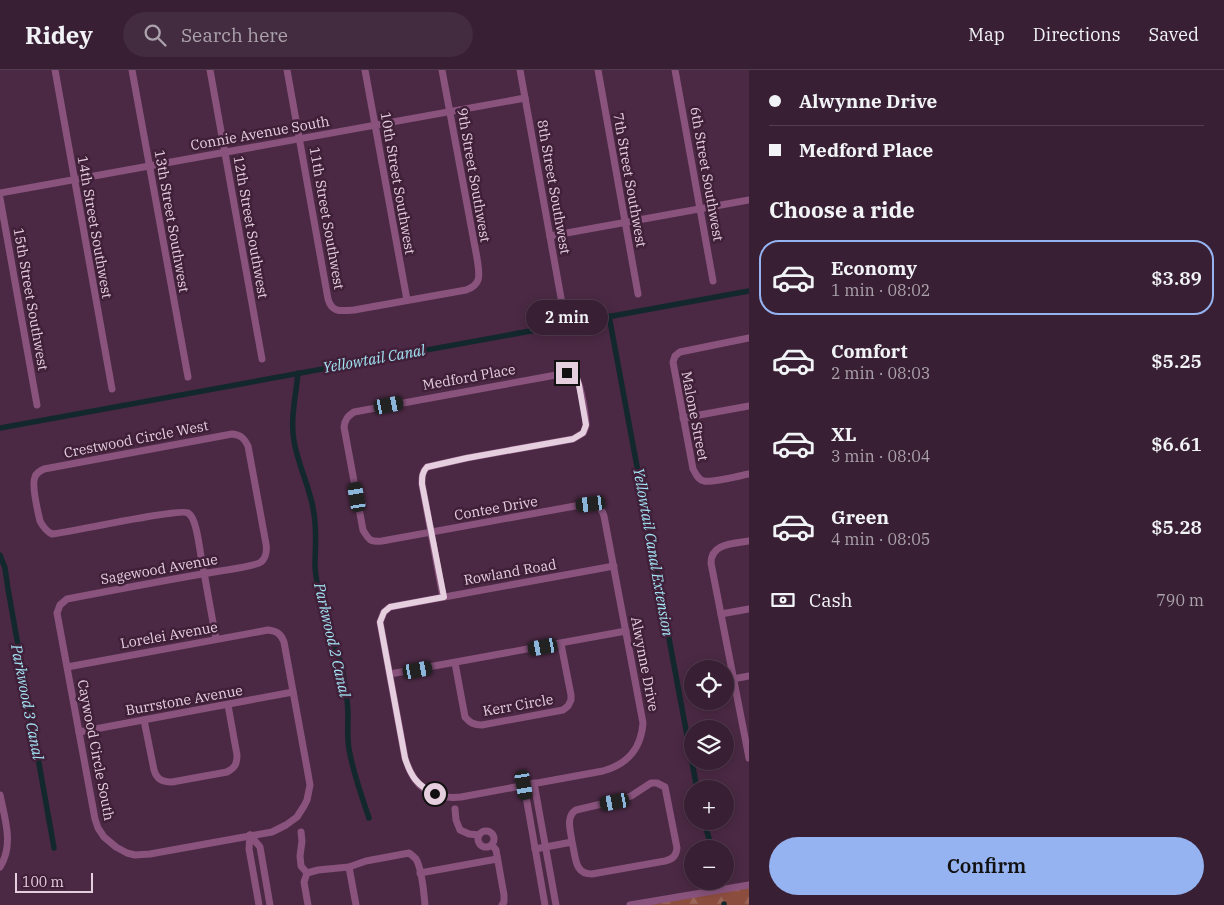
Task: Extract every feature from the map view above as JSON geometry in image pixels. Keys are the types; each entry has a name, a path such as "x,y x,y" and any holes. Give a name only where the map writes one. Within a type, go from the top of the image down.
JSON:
{"street":[{"name":"14th Street Southwest","path":"55,70 112,389"},
{"name":"13th Street Southwest","path":"132,70 188,377"},
{"name":"12th Street Southwest","path":"210,70 262,358"},
{"name":"11th Street Southwest","path":"287,70 330,304 335,310 341,311 406,300"},
{"name":"10th Street Southwest","path":"365,70 406,300"},
{"name":"9th Street Southwest","path":"406,300 466,290 476,283 479,276 442,70"},
{"name":"8th Street Southwest","path":"520,70 564,309"},
{"name":"7th Street Southwest","path":"598,70 638,294"},
{"name":"6th Street Southwest","path":"675,70 713,281"},
{"name":"Connie Avenue South","path":"0,193 525,98"},
{"name":"15th Street Southwest","path":"0,198 37,405"},
{"path":"550,236 749,200"},
{"name":"Malone Street","path":"749,338 680,352 675,356 673,362 693,469 698,478 709,481 749,474"},
{"name":"Medford Place","path":"369,539 363,530 344,427 348,415 354,412 567,373 577,378 586,425 583,433 573,439 467,458 427,467 423,471 422,484 431,532"},
{"path":"684,418 749,406"},
{"name":"Crestwood Circle West","path":"204,574 194,520 188,513 183,511 52,534 42,527 40,521 33,483 35,477 38,472 44,469 212,437 232,434 239,435 245,439 248,446 267,551 264,560"},
{"name":"Contee Drive","path":"369,539 374,542 382,541 575,506 591,504 598,506"},
{"name":"Alwynne Drive","path":"384,612 380,622 405,758 409,771 419,784 435,794 451,798 461,797 611,768 624,762 636,749 643,723 604,516 598,506"},
{"path":"431,532 444,597"},
{"path":"729,660 711,556 721,546 749,541"},
{"name":"Sagewood Avenue","path":"60,605 67,599 258,564 264,560"},
{"name":"Rowland Road","path":"384,612 390,607 614,566"},
{"path":"204,574 216,639"},
{"name":"Caywood Circle South","path":"60,605 58,613 95,820 104,837 120,850 135,854 150,854 272,832 297,817 304,806 309,792 308,776 284,642 282,637 275,631"},
{"path":"721,614 749,609"},
{"name":"Lorelei Avenue","path":"67,667 268,630 275,631"},
{"path":"390,674 626,631"},
{"name":"Kerr Circle","path":"455,663 466,717 469,722 476,725 492,724 557,712 568,706 571,695 561,644"},
{"path":"734,679 749,676"},
{"path":"734,684 749,758"},
{"name":"Burrstone Avenue","path":"79,732 293,692"},
{"path":"144,720 154,770 160,780 172,782 227,772 233,769 237,762 228,704"},
{"path":"651,782 665,787 677,848 675,856 672,858 664,861 585,874 578,868 572,842 569,822 572,812 631,796 651,782"},
{"path":"534,783 556,905"},
{"path":"524,785 546,905"},
{"path":"0,795 8,846 0,867"},
{"path":"455,809 456,820 460,830 469,834 479,835"},
{"path":"486,830 493,834 494,840 492,845 485,847 480,844 478,840 481,832 486,830"},
{"path":"301,832 301,866 307,873"},
{"path":"250,835 249,849 260,905"},
{"path":"250,835 260,848 270,905"},
{"path":"535,849 572,842"},
{"path":"492,845 496,850 504,894 502,905"},
{"path":"307,873 349,867 366,861 409,853 415,858 420,873 426,905"},
{"path":"420,873 498,859"},
{"path":"349,867 356,905"},
{"path":"307,873 304,882 308,905"},
{"path":"630,905 749,885"}],"green space":[{"path":"749,888 749,905 646,905"}],"waterway":[{"name":"Yellowtail Canal","path":"0,428 749,291"},
{"name":"Yellowtail Canal Extension","path":"609,316 695,780"},
{"name":"Parkwood 2 Canal","path":"298,373 293,415 294,441 314,514 316,534 315,567 319,595 325,620 343,673 348,704 348,741 351,758 369,818"},
{"name":"Parkwood 3 Canal","path":"0,555 5,568 54,848"},
{"name":"Yellowtail Canal Extension","path":"707,830 709,840"}],"route":[{"path":"435,794 419,784 409,771 380,622 384,612 390,607 444,597 422,484 423,471 427,467 467,458 573,439 583,433 586,425 579,385 577,378 567,373"}]}
